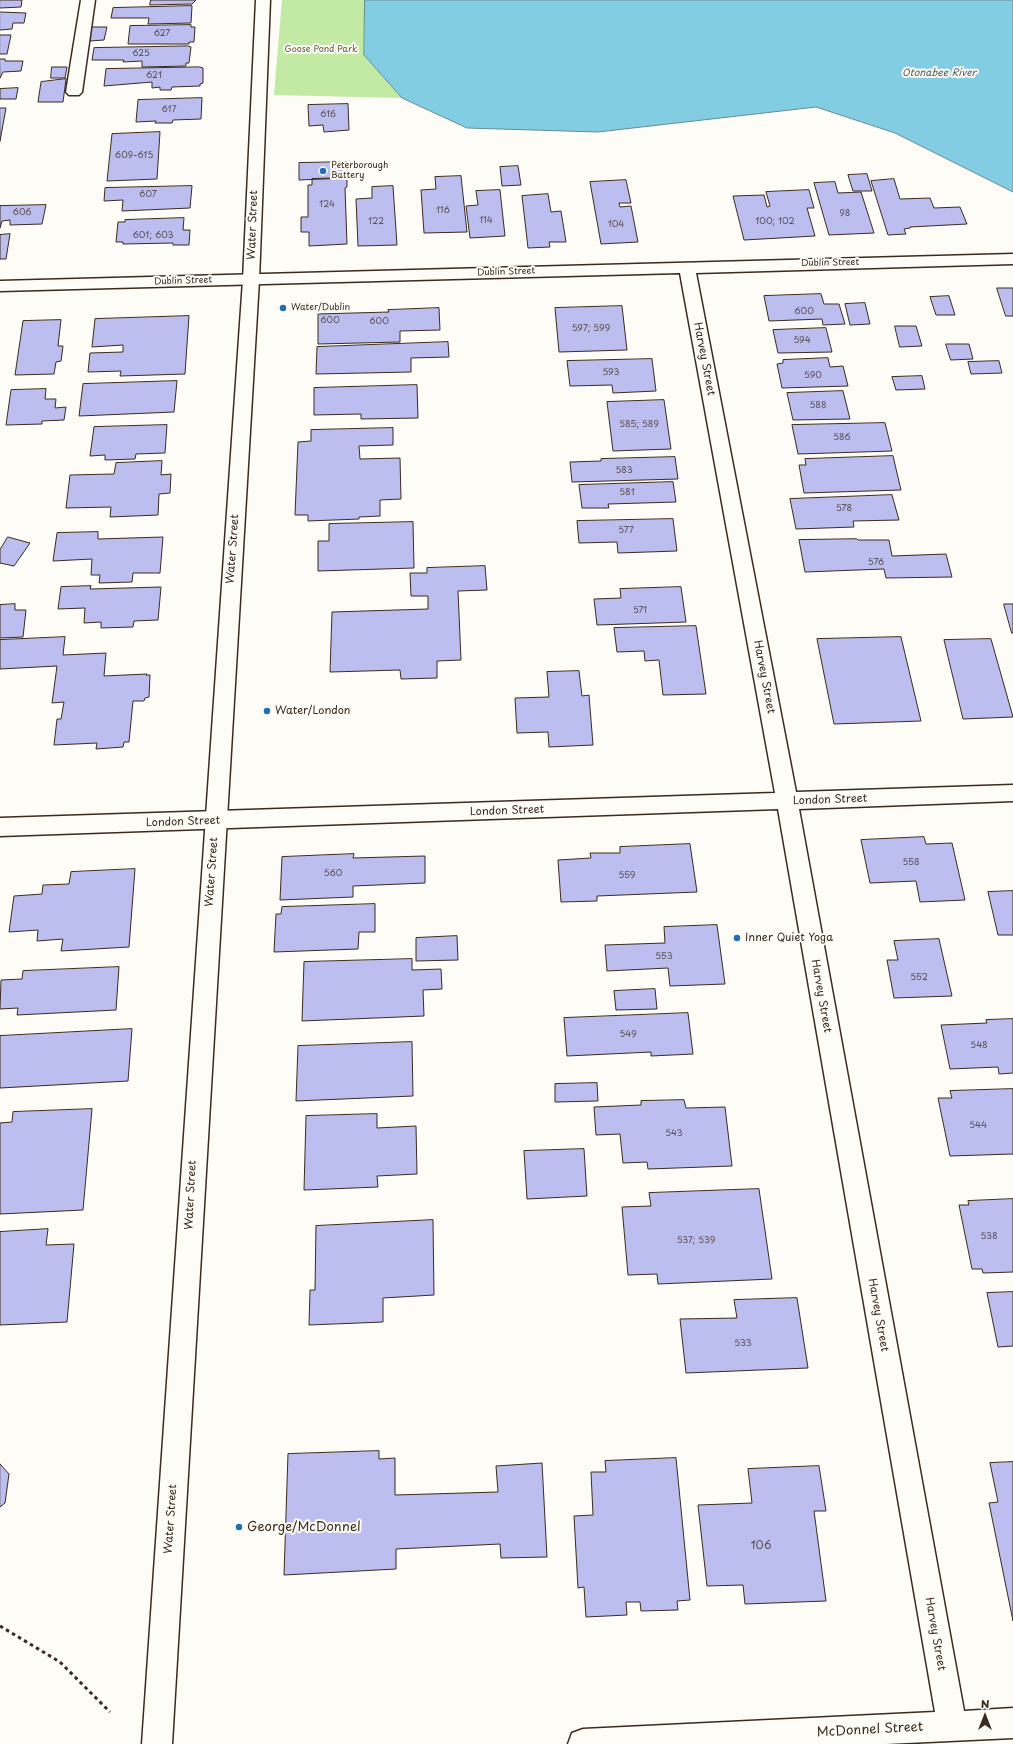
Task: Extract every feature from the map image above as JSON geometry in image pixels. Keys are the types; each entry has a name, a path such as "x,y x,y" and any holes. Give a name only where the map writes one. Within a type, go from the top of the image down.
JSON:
{"street":[{"path":"74,92 88,0"},
{"name":"Water Street","path":"157,1744 215,821 251,280 263,0"},
{"name":"Dublin Street","path":"0,286 1013,259"},
{"name":"Harvey Street","path":"687,267 787,801 952,1726"},
{"name":"London Street","path":"0,827 215,821 1013,793"},
{"name":"McDonnel Street","path":"583,1744 1013,1723"}],"path":[{"path":"0,1626 60,1662 110,1712"}],"green space":[{"name":"Goose Pond Park","path":"282,0 365,0 364,55 402,98 274,95"}],"water":[{"name":"Otonabee River","path":"365,0 1013,0 1013,192 895,133 816,107 598,132 467,128 402,98 364,55"}],"building":[{"path":"0,0 22,0 21,7 0,8"},
{"path":"151,0 196,0 192,4 150,5"},
{"path":"192,6 191,23 148,24 149,18 111,18 113,8"},
{"path":"0,12 26,13 24,23 13,23 12,29 0,30"},
{"path":"191,25 191,27 195,27 194,42 189,42 189,44 128,44 130,26"},
{"path":"92,27 107,27 104,40 90,41"},
{"path":"0,35 11,35 7,54 0,54"},
{"path":"191,47 189,63 186,63 186,66 142,67 142,61 123,62 124,60 92,60 94,48"},
{"path":"0,59 5,59 5,61 23,61 21,71 3,72 0,78"},
{"path":"52,67 67,67 65,78 51,78"},
{"path":"203,68 203,83 200,84 200,86 172,87 171,90 160,90 160,87 152,88 152,82 104,86 106,69"},
{"path":"66,79 63,102 38,102 41,82"},
{"path":"18,88 16,99 0,99 0,89"},
{"path":"202,98 201,119 173,120 172,123 155,123 156,121 136,122 138,100"},
{"path":"348,104 349,130 324,132 323,125 309,126 308,105"},
{"path":"0,108 6,108 0,141"},
{"path":"160,132 157,179 107,181 112,134"},
{"name":"Peterborough Battery","path":"347,162 347,178 299,180 299,163"},
{"path":"518,166 521,185 502,186 500,167"},
{"path":"867,174 872,191 853,191 848,175"},
{"path":"461,176 467,232 424,233 421,190 436,189 435,177"},
{"path":"347,178 347,187 345,188 347,244 309,246 309,232 301,232 301,217 308,217 308,185 312,185 312,179"},
{"path":"894,179 900,199 930,198 934,208 960,207 967,224 910,227 904,229 906,234 888,235 871,181"},
{"path":"626,180 631,203 619,203 620,207 631,206 638,242 601,244 590,182"},
{"path":"835,182 838,193 861,192 874,233 829,235 814,183"},
{"path":"192,186 190,208 122,211 123,200 104,201 105,188"},
{"path":"393,186 397,245 358,246 356,199 372,198 372,187"},
{"path":"500,190 505,236 470,238 466,206 478,205 476,191"},
{"path":"809,190 814,208 807,208 815,236 744,240 733,196 764,195 767,207 770,206 766,192"},
{"path":"548,194 551,212 561,211 566,242 549,242 550,247 528,248 522,196"},
{"path":"46,205 42,224 10,225 10,220 2,221 0,228 0,206"},
{"path":"184,218 183,230 190,230 189,245 173,245 173,243 123,244 123,242 116,242 118,222 125,222 125,220"},
{"path":"10,234 6,259 0,259 0,235"},
{"path":"997,288 1013,288 1013,316 1006,316"},
{"path":"821,294 824,304 839,304 845,324 823,325 822,319 769,321 764,296"},
{"path":"949,296 955,315 936,315 930,297"},
{"path":"865,303 870,324 850,325 845,304"},
{"path":"622,306 627,350 559,352 555,308"},
{"path":"439,308 440,330 400,331 400,342 318,344 318,314 389,312 388,310"},
{"path":"189,316 185,374 120,376 121,371 88,372 90,353 123,352 123,345 92,347 95,319"},
{"path":"61,320 58,346 63,346 61,361 56,362 54,374 15,375 23,321"},
{"path":"895,326 916,326 922,346 900,347"},
{"path":"826,328 832,352 778,353 773,330"},
{"path":"448,342 449,357 411,358 411,372 316,374 317,347"},
{"path":"946,344 969,344 973,359 951,360"},
{"path":"828,358 830,367 843,366 848,386 782,388 777,364 783,363 783,360"},
{"path":"652,359 656,391 613,393 612,385 570,386 567,361"},
{"path":"999,361 1002,373 971,374 968,362"},
{"path":"922,376 925,389 896,390 892,377"},
{"path":"177,381 174,412 79,416 83,384"},
{"path":"417,385 418,418 361,419 361,414 314,415 314,388"},
{"path":"46,389 45,399 56,399 55,408 66,407 64,420 42,421 42,424 6,425 11,390"},
{"path":"843,391 850,419 793,420 787,393"},
{"path":"664,400 671,449 613,451 607,402"},
{"path":"885,423 892,451 798,454 792,425"},
{"path":"167,425 165,453 136,454 135,459 105,460 105,455 90,456 94,427"},
{"path":"393,428 393,445 359,446 360,459 400,458 401,499 380,500 380,516 359,517 359,519 308,521 308,515 295,515 298,442 311,441 311,430"},
{"path":"893,456 901,490 804,493 799,465 806,465 805,459"},
{"path":"675,457 678,479 572,482 570,462 601,461 601,459"},
{"path":"162,461 161,475 171,474 170,493 159,494 158,515 110,517 111,507 66,508 70,475 114,474 116,463"},
{"path":"673,482 676,502 608,504 609,508 582,508 579,485"},
{"path":"892,495 899,520 853,521 854,527 796,529 790,499"},
{"path":"673,519 677,551 618,553 617,542 579,543 577,521"},
{"path":"413,522 414,568 318,571 318,541 329,541 329,524"},
{"path":"98,532 98,539 163,537 160,573 133,573 132,582 99,583 100,575 91,575 92,559 53,561 57,533"},
{"path":"8,537 30,543 14,566 0,563 0,550"},
{"path":"799,540 889,540 892,556 946,554 952,577 886,578 884,569 805,572"},
{"path":"485,566 487,590 458,591 461,660 437,661 437,678 401,679 400,670 330,672 332,612 428,609 428,596 411,596 410,573 427,573 427,568"},
{"path":"91,586 90,589 161,587 158,620 134,621 133,627 101,628 101,622 84,623 85,608 58,609 61,587"},
{"path":"681,587 686,622 597,625 594,599 621,598 620,589"},
{"path":"15,604 15,610 26,610 23,637 0,638 0,605"},
{"path":"1004,604 1013,604 1013,633 1012,633"},
{"path":"696,626 706,694 663,695 659,660 645,661 644,651 617,652 614,628"},
{"path":"65,637 63,655 106,653 104,676 150,675 149,697 145,698 144,701 133,701 129,742 124,742 123,747 96,749 97,743 54,745 57,719 61,719 64,702 52,703 57,666 0,669 0,640"},
{"path":"901,637 921,721 834,724 817,639"},
{"path":"991,639 1013,717 963,719 944,640"},
{"path":"579,671 582,696 589,695 593,745 549,747 548,732 517,733 515,698 549,697 547,672"},
{"path":"924,837 926,844 952,843 965,900 920,902 916,881 870,883 861,840"},
{"path":"690,844 697,892 597,896 597,901 561,902 558,860 591,858 590,853 620,853 620,847"},
{"path":"354,854 353,858 425,856 425,883 353,886 353,897 280,900 282,857"},
{"path":"135,869 129,947 61,951 63,939 37,941 38,930 9,932 14,896 42,894 43,885 69,884 71,872"},
{"path":"1013,891 1013,935 998,935 988,892"},
{"path":"375,904 375,932 359,932 358,949 274,952 276,914 281,914 282,907"},
{"path":"717,925 725,984 670,986 668,968 607,971 605,945 665,943 664,927"},
{"path":"457,936 458,960 416,961 416,938"},
{"path":"939,939 952,996 894,998 887,960 898,960 894,941"},
{"path":"412,959 412,970 441,969 442,989 423,990 424,1016 302,1021 304,962"},
{"path":"119,967 116,1010 17,1015 18,1008 0,1009 1,980 22,979 23,971"},
{"path":"655,989 657,1009 616,1010 614,991"},
{"path":"688,1013 693,1054 651,1056 651,1052 567,1056 564,1018"},
{"path":"1013,1019 1013,1073 999,1074 998,1067 950,1069 941,1025 987,1023 986,1020"},
{"path":"132,1029 128,1081 0,1088 0,1036"},
{"path":"412,1042 413,1096 296,1101 298,1046"},
{"path":"597,1083 598,1101 555,1102 555,1084"},
{"path":"1013,1089 1013,1154 950,1156 938,1098 952,1098 950,1091"},
{"path":"684,1100 686,1108 725,1107 732,1166 648,1169 647,1162 623,1163 620,1134 596,1135 594,1107 641,1105 641,1101"},
{"path":"92,1109 83,1210 0,1214 0,1123 12,1122 13,1112"},
{"path":"377,1114 377,1128 416,1126 417,1174 377,1176 378,1187 304,1190 306,1116"},
{"path":"584,1149 587,1196 527,1199 524,1151"},
{"path":"759,1189 772,1279 658,1284 657,1274 628,1275 622,1207 651,1206 649,1193"},
{"path":"1013,1199 1013,1272 983,1273 982,1269 972,1269 959,1205 969,1205 968,1201"},
{"path":"433,1220 434,1295 383,1298 383,1322 309,1325 310,1290 315,1290 316,1226"},
{"path":"48,1229 46,1245 74,1244 67,1322 0,1325 0,1232"},
{"path":"1013,1292 1013,1346 998,1347 987,1293"},
{"path":"797,1298 808,1368 686,1373 680,1319 737,1318 734,1300"},
{"path":"379,1451 379,1459 395,1458 395,1495 498,1492 496,1466 542,1463 547,1557 501,1558 500,1544 396,1549 396,1569 284,1575 288,1454"},
{"path":"676,1458 690,1600 677,1601 678,1610 641,1611 640,1602 626,1602 627,1615 586,1617 584,1587 578,1588 574,1516 593,1515 591,1472 606,1472 605,1461"},
{"path":"1013,1462 1013,1621 989,1503 998,1502 990,1463"},
{"path":"0,1464 9,1474 5,1503 0,1507"},
{"path":"819,1466 826,1511 814,1511 826,1601 745,1604 743,1585 707,1586 698,1505 752,1503 748,1469"}],"place":[{"name":"Peterborough Battery","path":"323,171"},
{"name":"Water/Dublin","path":"283,308"},
{"name":"Water/London","path":"267,711"},
{"name":"Inner Quiet Yoga","path":"737,938"},
{"name":"George/McDonnel","path":"239,1527"}]}
